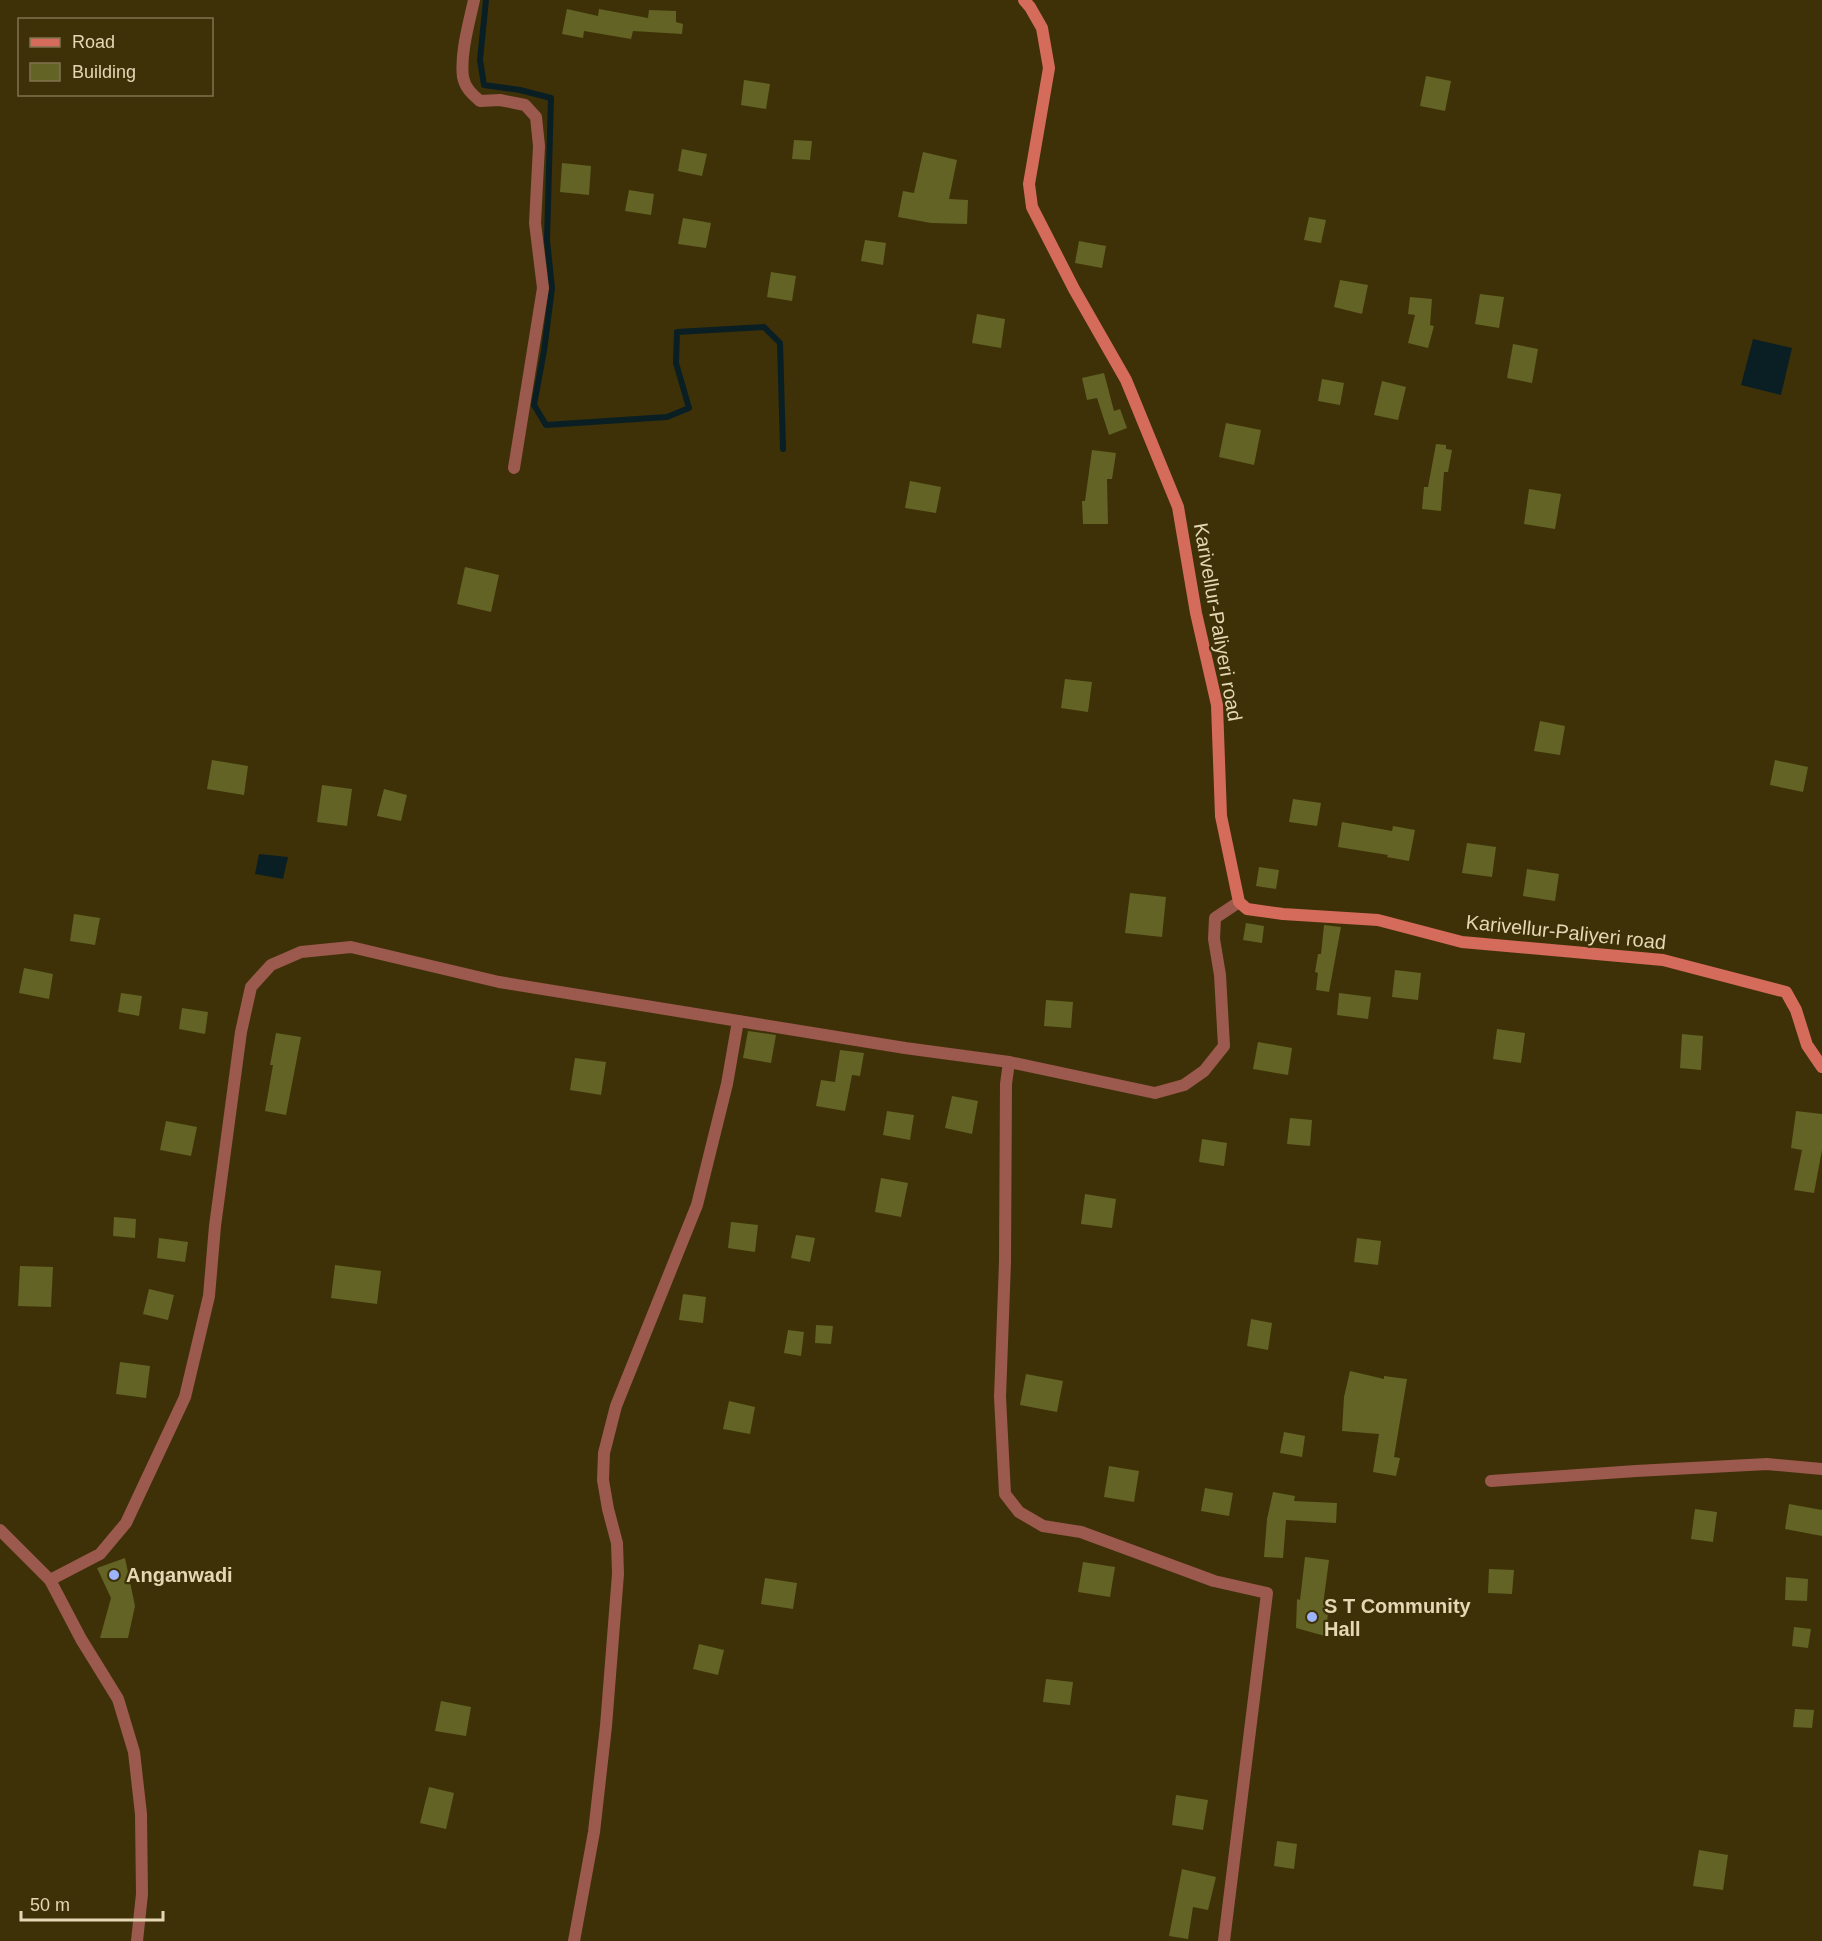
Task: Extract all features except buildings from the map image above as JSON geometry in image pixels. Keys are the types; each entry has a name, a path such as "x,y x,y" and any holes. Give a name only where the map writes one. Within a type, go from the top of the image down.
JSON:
{"main road":[{"name":"Karivellur-Paliyeri road","path":"1024,0 1042,28 1049,68 1029,184 1032,207 1074,289 1126,380 1178,507 1196,614 1217,705 1221,816 1239,902 1247,909 1283,914 1378,920 1462,942 1663,960 1786,992 1796,1010 1807,1045 1822,1067"}],"street":[{"path":"474,0 465,44 463,78 470,92 480,100 500,100 525,105 536,117 539,146 535,224 543,288 514,468"},
{"path":"50,1580 100,1554 126,1523 185,1397 209,1296 214,1226 241,1032 251,987 271,965 301,952 351,947 499,982 1009,1062 1155,1093 1184,1084 1204,1071 1224,1046 1220,975 1214,939 1215,918 1239,902"},
{"path":"574,1941 594,1832 606,1726 618,1574 617,1543 603,1480 604,1453 615,1406 697,1205 727,1084 738,1021"},
{"path":"1009,1062 1006,1084 1005,1262 1000,1397 1005,1494 1019,1512 1043,1526 1080,1532 1214,1581 1267,1593 1224,1941"},
{"path":"1491,1481 1767,1464 1822,1469"},
{"path":"0,1530 50,1580 81,1639 118,1699 134,1752 141,1814 142,1894 137,1941"}],"water":[{"path":"1753,339 1792,348 1781,395 1741,385"},
{"path":"259,854 288,857 283,879 255,874"}],"waterway":[{"path":"486,0 480,60 484,85 520,90 551,98 547,240 552,288 534,405 546,425 667,417 689,408 676,363 677,332 764,327 780,343 783,449"}],"place":[{"name":"Anganwadi","path":"114,1575"},
{"name":"S T Community Hall","path":"1312,1617"}]}
